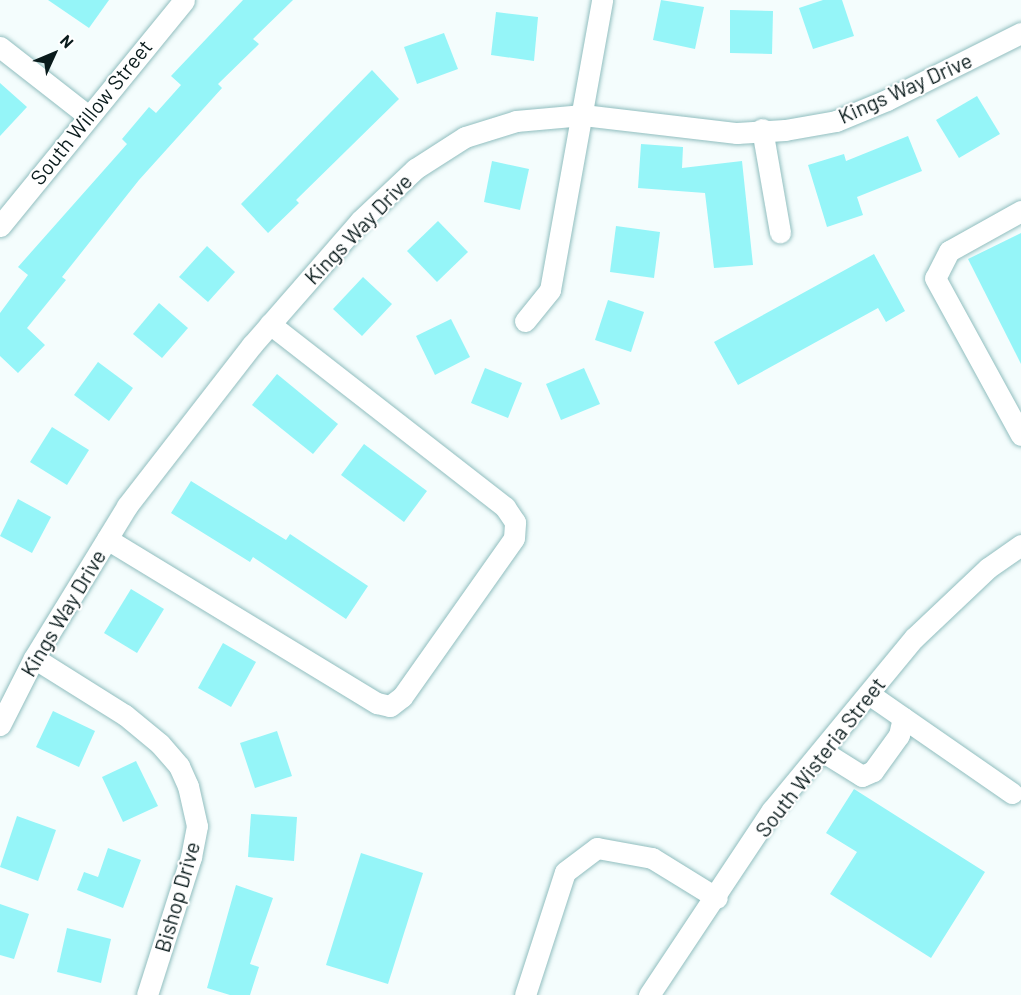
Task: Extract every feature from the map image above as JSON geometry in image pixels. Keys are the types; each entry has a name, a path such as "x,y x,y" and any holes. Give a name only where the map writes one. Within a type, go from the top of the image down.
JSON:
{"street":[{"name":"South Willow Street","path":"0,226 87,115 184,0"},
{"path":"525,321 550,290 602,0"},
{"name":"Kings Way Drive","path":"0,725 34,658 127,506 270,324 360,221 415,169 465,137 516,122 583,115 737,133 762,129 785,130 836,121 887,100 1021,33"},
{"path":"0,47 87,115"},
{"path":"762,129 780,232"},
{"path":"1021,211 950,251 935,278 1021,435"},
{"path":"107,539 377,703 390,706 402,697 514,538 515,522 505,507 270,324"},
{"name":"South Wisteria Street","path":"649,995 717,898 772,810 914,638 988,568 1021,545"},
{"name":"Bishop Drive","path":"34,658 125,715 152,737 179,766 188,786 197,826 191,857 147,995"},
{"path":"869,694 1012,793"},
{"path":"822,751 861,776 873,771 899,735 903,717"},
{"path":"525,995 565,872 597,848 652,858 717,898"}],"building":[{"path":"48,0 109,0 89,28"},
{"path":"243,0 293,0 253,39 259,44 218,84 222,88 139,180 62,277 66,280 27,328 45,345 18,373 0,356 0,313 28,275 18,267 127,144 122,139 149,107 156,113 181,85 171,76"},
{"path":"661,0 704,7 695,49 653,40"},
{"path":"823,0 842,0 854,36 813,49 799,8"},
{"path":"730,10 773,11 772,54 730,53"},
{"path":"496,12 538,17 534,61 491,55"},
{"path":"444,33 458,69 417,84 404,47"},
{"path":"372,70 399,99 296,200 299,203 268,233 241,204"},
{"path":"0,83 27,107 0,136"},
{"path":"977,96 1000,134 959,158 936,120"},
{"path":"908,136 922,171 857,197 863,215 827,227 808,165 844,154 846,161"},
{"path":"641,144 683,147 682,168 742,161 753,265 714,268 705,193 638,188"},
{"path":"492,161 529,169 520,210 484,202"},
{"path":"438,221 468,252 437,282 407,251"},
{"path":"616,226 660,232 654,278 610,272"},
{"path":"1021,233 1021,364 968,259"},
{"path":"207,246 235,272 208,302 179,277"},
{"path":"874,254 905,311 886,322 878,308 738,385 714,342"},
{"path":"363,277 392,304 362,336 333,309"},
{"path":"608,300 644,312 631,352 595,340"},
{"path":"159,303 188,328 162,358 133,334"},
{"path":"451,319 470,357 435,375 416,336"},
{"path":"98,362 133,388 109,421 74,395"},
{"path":"485,368 522,383 508,418 471,403"},
{"path":"584,368 600,404 561,420 546,384"},
{"path":"277,374 338,424 313,454 252,405"},
{"path":"52,427 89,450 67,485 30,462"},
{"path":"364,444 427,491 404,522 341,475"},
{"path":"191,481 286,540 290,534 368,586 346,619 253,557 250,562 171,513"},
{"path":"18,499 51,517 32,553 0,536"},
{"path":"131,589 164,609 137,653 104,633"},
{"path":"223,643 256,662 231,707 198,688"},
{"path":"53,711 95,731 79,767 36,747"},
{"path":"277,731 292,776 255,788 240,743"},
{"path":"136,761 158,806 123,822 102,777"},
{"path":"854,789 985,872 931,958 830,894 857,852 826,833"},
{"path":"251,814 297,817 294,861 248,857"},
{"path":"17,816 56,830 38,881 0,867"},
{"path":"108,848 141,860 123,908 77,890 84,872 98,877"},
{"path":"361,853 423,873 388,984 326,965"},
{"path":"236,885 273,898 250,964 259,967 250,995 230,995 207,988"},
{"path":"0,904 29,914 14,959 0,955"},
{"path":"67,928 111,939 101,983 57,972"}]}
